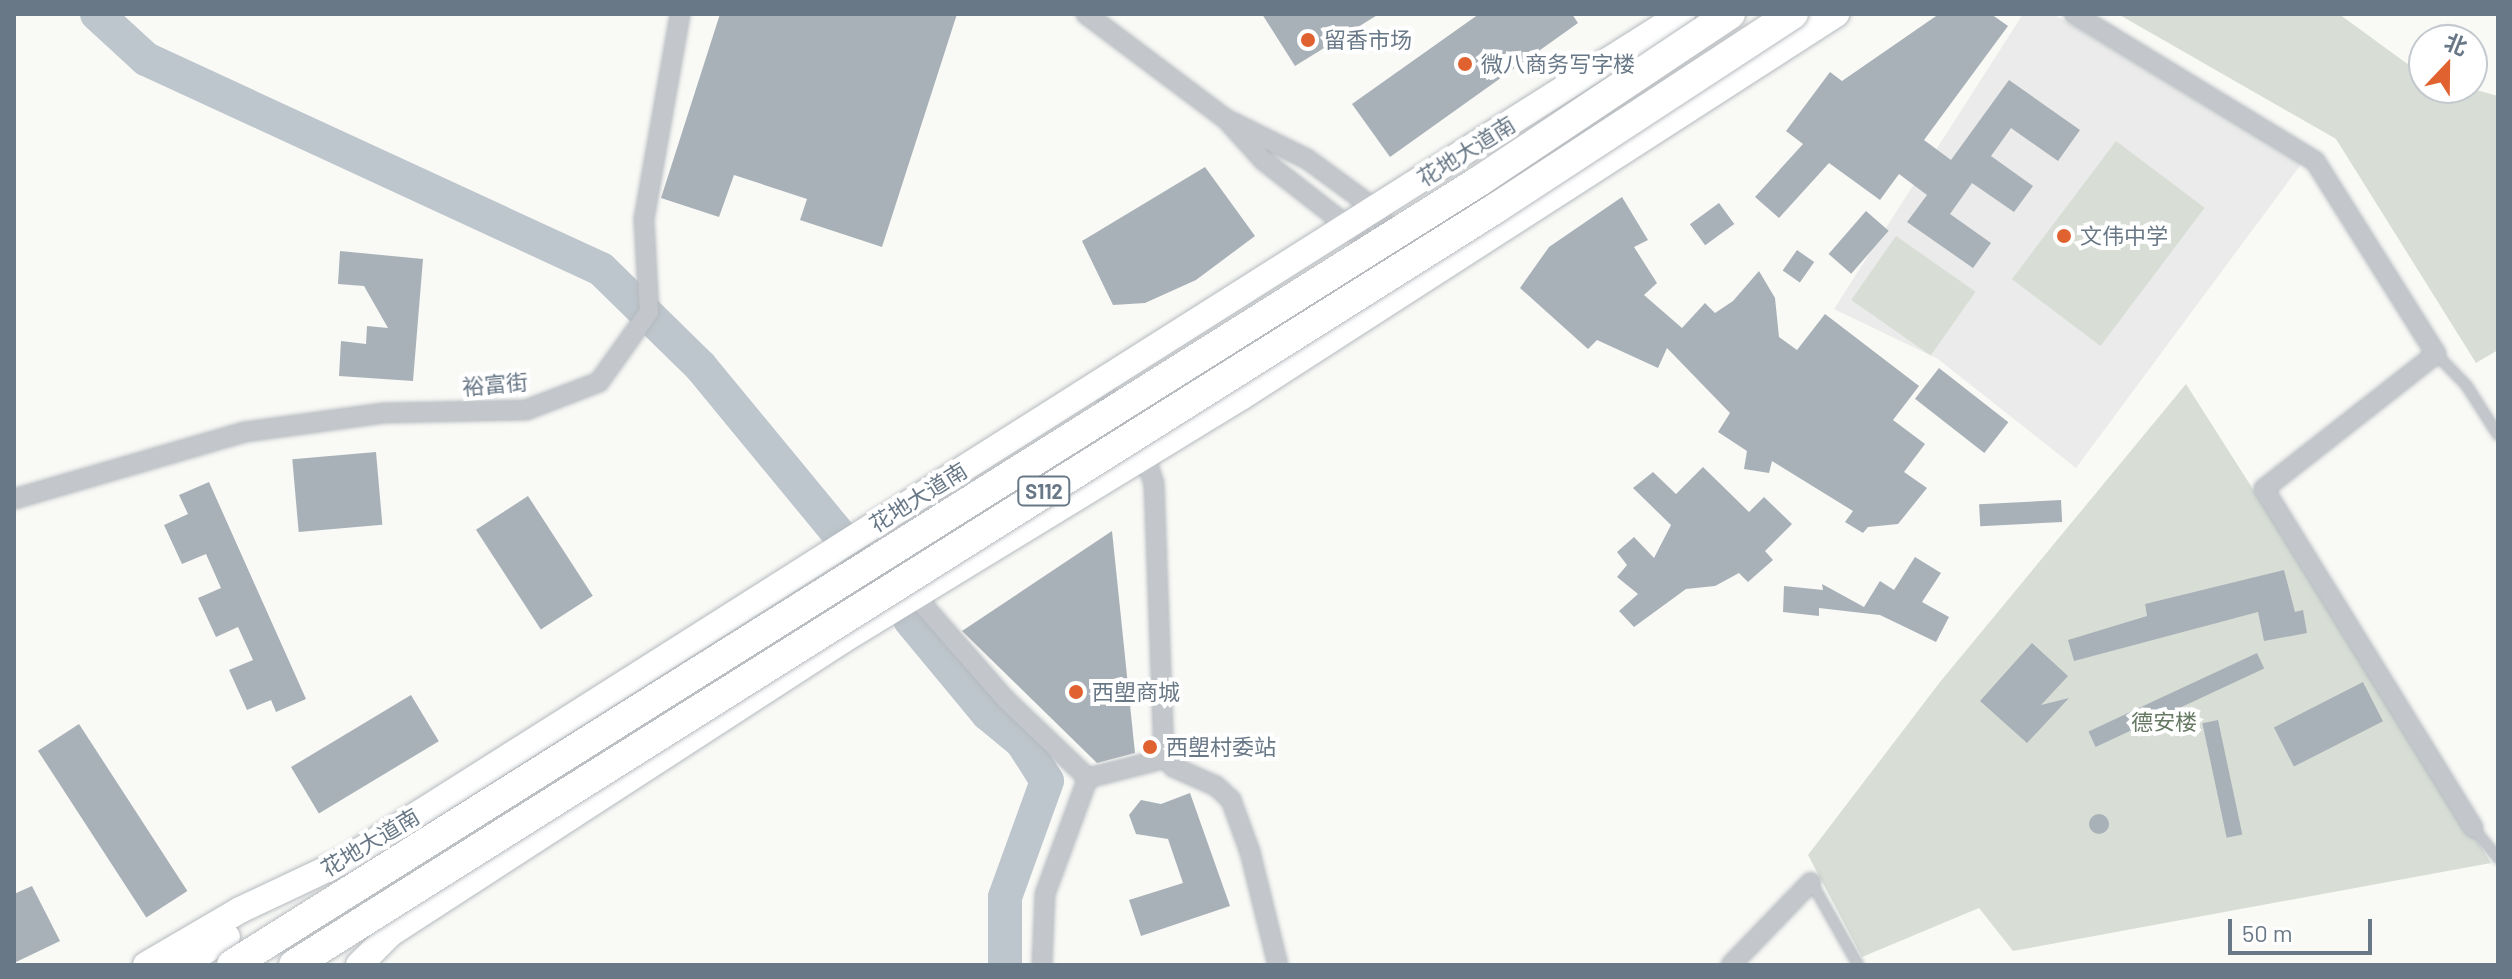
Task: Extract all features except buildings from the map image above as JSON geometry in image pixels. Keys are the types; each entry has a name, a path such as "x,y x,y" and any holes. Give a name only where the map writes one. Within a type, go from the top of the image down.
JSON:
{"main road":[{"name":"花地大道南","path":"146,965 240,910 344,861 1682,14"},
{"name":"花地大道南","path":"232,965 1478,182 1730,14"},
{"name":"S112","path":"294,965 1496,208 1793,14"},
{"path":"342,965 915,596 1422,282 1836,14"},
{"path":"183,965 344,861"},
{"path":"359,965 391,933"}],"street":[{"name":"裕富街","path":"14,499 245,432 384,413 526,410 599,382 649,312 644,219 680,14"},
{"path":"1086,14 1226,119 1264,161 1422,282"},
{"path":"2074,14 2315,161 2436,354 2264,489 2473,828"},
{"path":"1226,119 1286,146 1374,208 1422,282"},
{"path":"1098,383 1145,456 1158,525 1167,758 1181,773 1216,786 1231,800 1250,852 1278,965"},
{"path":"915,596 1006,700 1088,778"},
{"path":"1088,778 1167,758"},
{"path":"1042,965 1045,894 1088,778"},
{"path":"1731,965 1811,882"}],"lane":[{"path":"2436,354 2466,385 2498,435"},
{"path":"2473,828 2498,858"},
{"path":"1811,882 1858,965"}],"shaded area":[{"name":"文伟中学","path":"2023,14 2053,14 2302,163 2076,468 1938,359 1834,309"}],"green space":[{"path":"2118,14 2339,14 2408,64 2408,104 2488,104 2488,93 2498,96 2498,350 2476,363 2336,139"},
{"path":"2116,141 2205,208 2101,346 2012,279"},
{"path":"1896,236 1975,292 1931,356 1851,300"},
{"name":"德安楼","path":"2186,384 2491,863 2013,951 1979,908 1862,957 1808,855 1940,682"}],"waterway":[{"path":"97,14 146,59 601,269 701,367 887,593"},
{"path":"910,620 988,714 1022,742 1047,781 1005,897 1005,965"}],"place":[{"name":"留香市场","path":"1308,40"},
{"name":"微八商务写字楼","path":"1465,64"},
{"name":"文伟中学","path":"2064,236"},
{"name":"西塱商城","path":"1076,692"},
{"name":"西塱村委站","path":"1150,747"}]}
